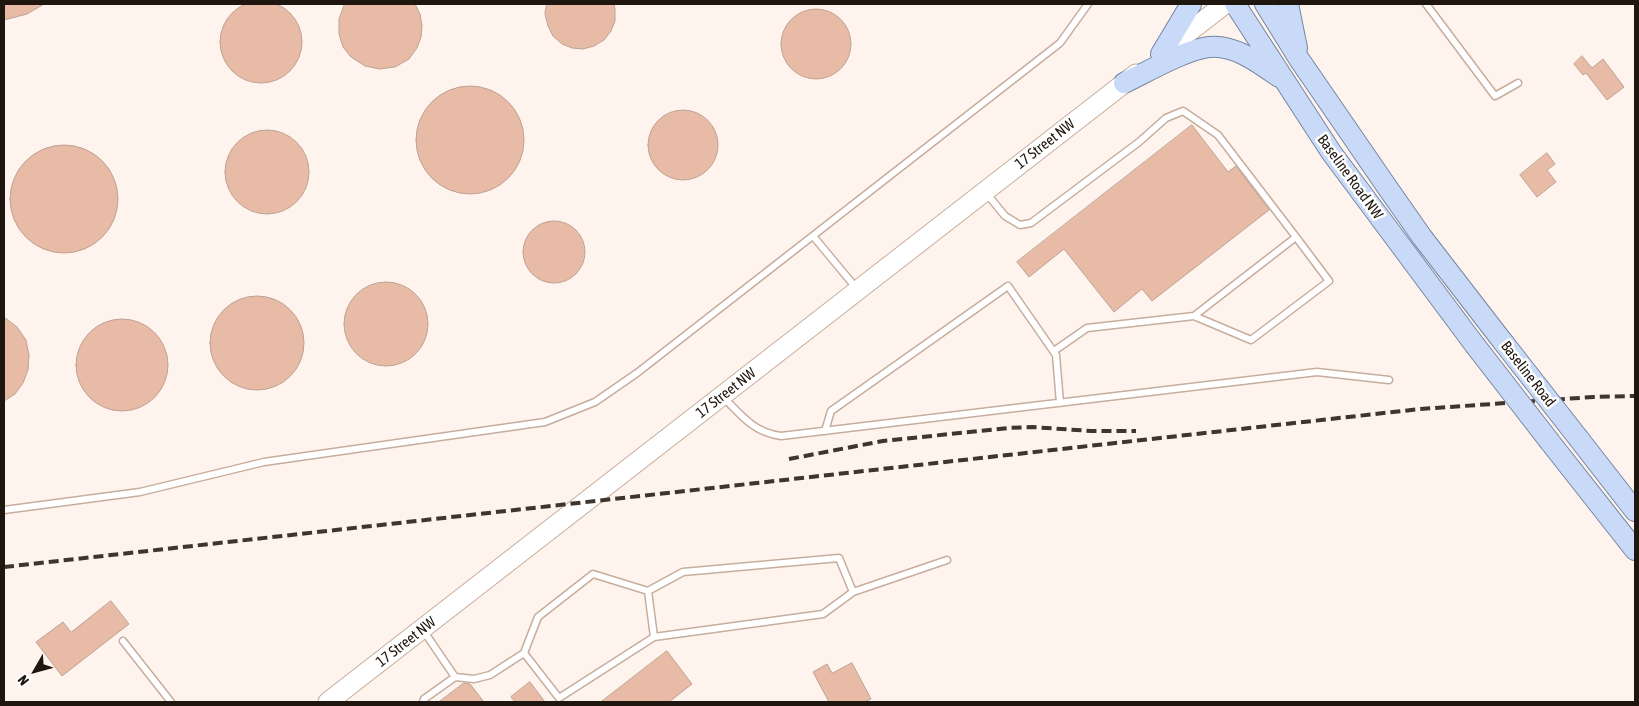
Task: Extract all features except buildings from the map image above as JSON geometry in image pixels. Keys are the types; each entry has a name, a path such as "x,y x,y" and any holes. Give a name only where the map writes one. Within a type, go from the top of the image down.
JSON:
{"main road":[{"path":"1161,54 1191,4"},
{"path":"1161,54 1225,4"},
{"name":"Baseline Road NW","path":"1235,4 1331,152 1474,344"},
{"name":"Baseline Road NW","path":"1265,4 1299,59 1422,237"},
{"path":"1288,4 1299,59"},
{"path":"1124,83 1192,51 1209,46 1223,47 1242,54 1262,65 1287,83"},
{"name":"17 Street NW","path":"328,702 1161,54"},
{"name":"Baseline Road","path":"1422,237 1635,511"},
{"name":"Baseline Road","path":"1474,344 1635,550"}],"lane":[{"path":"4,510 140,492 264,462 545,422 595,402 645,367 1060,43 1088,4"},
{"path":"1426,4 1495,96 1518,83"},
{"path":"984,191 1004,216 1020,226 1031,223 1139,142 1166,118 1183,111 1218,135 1329,281 1251,340 1194,316 1087,328 1054,351"},
{"path":"813,236 858,290"},
{"path":"1194,316 1296,237"},
{"path":"825,431 830,411 1008,286 1056,355 1060,403"},
{"path":"722,396 749,424 768,434 781,436 1317,372 1388,380"},
{"path":"423,702 424,699 455,677 474,679 490,675 524,653 538,617 593,574 648,591 684,572 839,558 853,592"},
{"path":"524,653 560,698 654,637 823,614 853,592 946,560"},
{"path":"648,591 654,637"},
{"path":"423,629 455,677"},
{"path":"123,641 171,702"}],"railway":[{"path":"4,567 1420,409 1593,397 1635,396"},
{"path":"789,459 883,441 1008,428 1032,427 1091,431 1136,431"}]}
